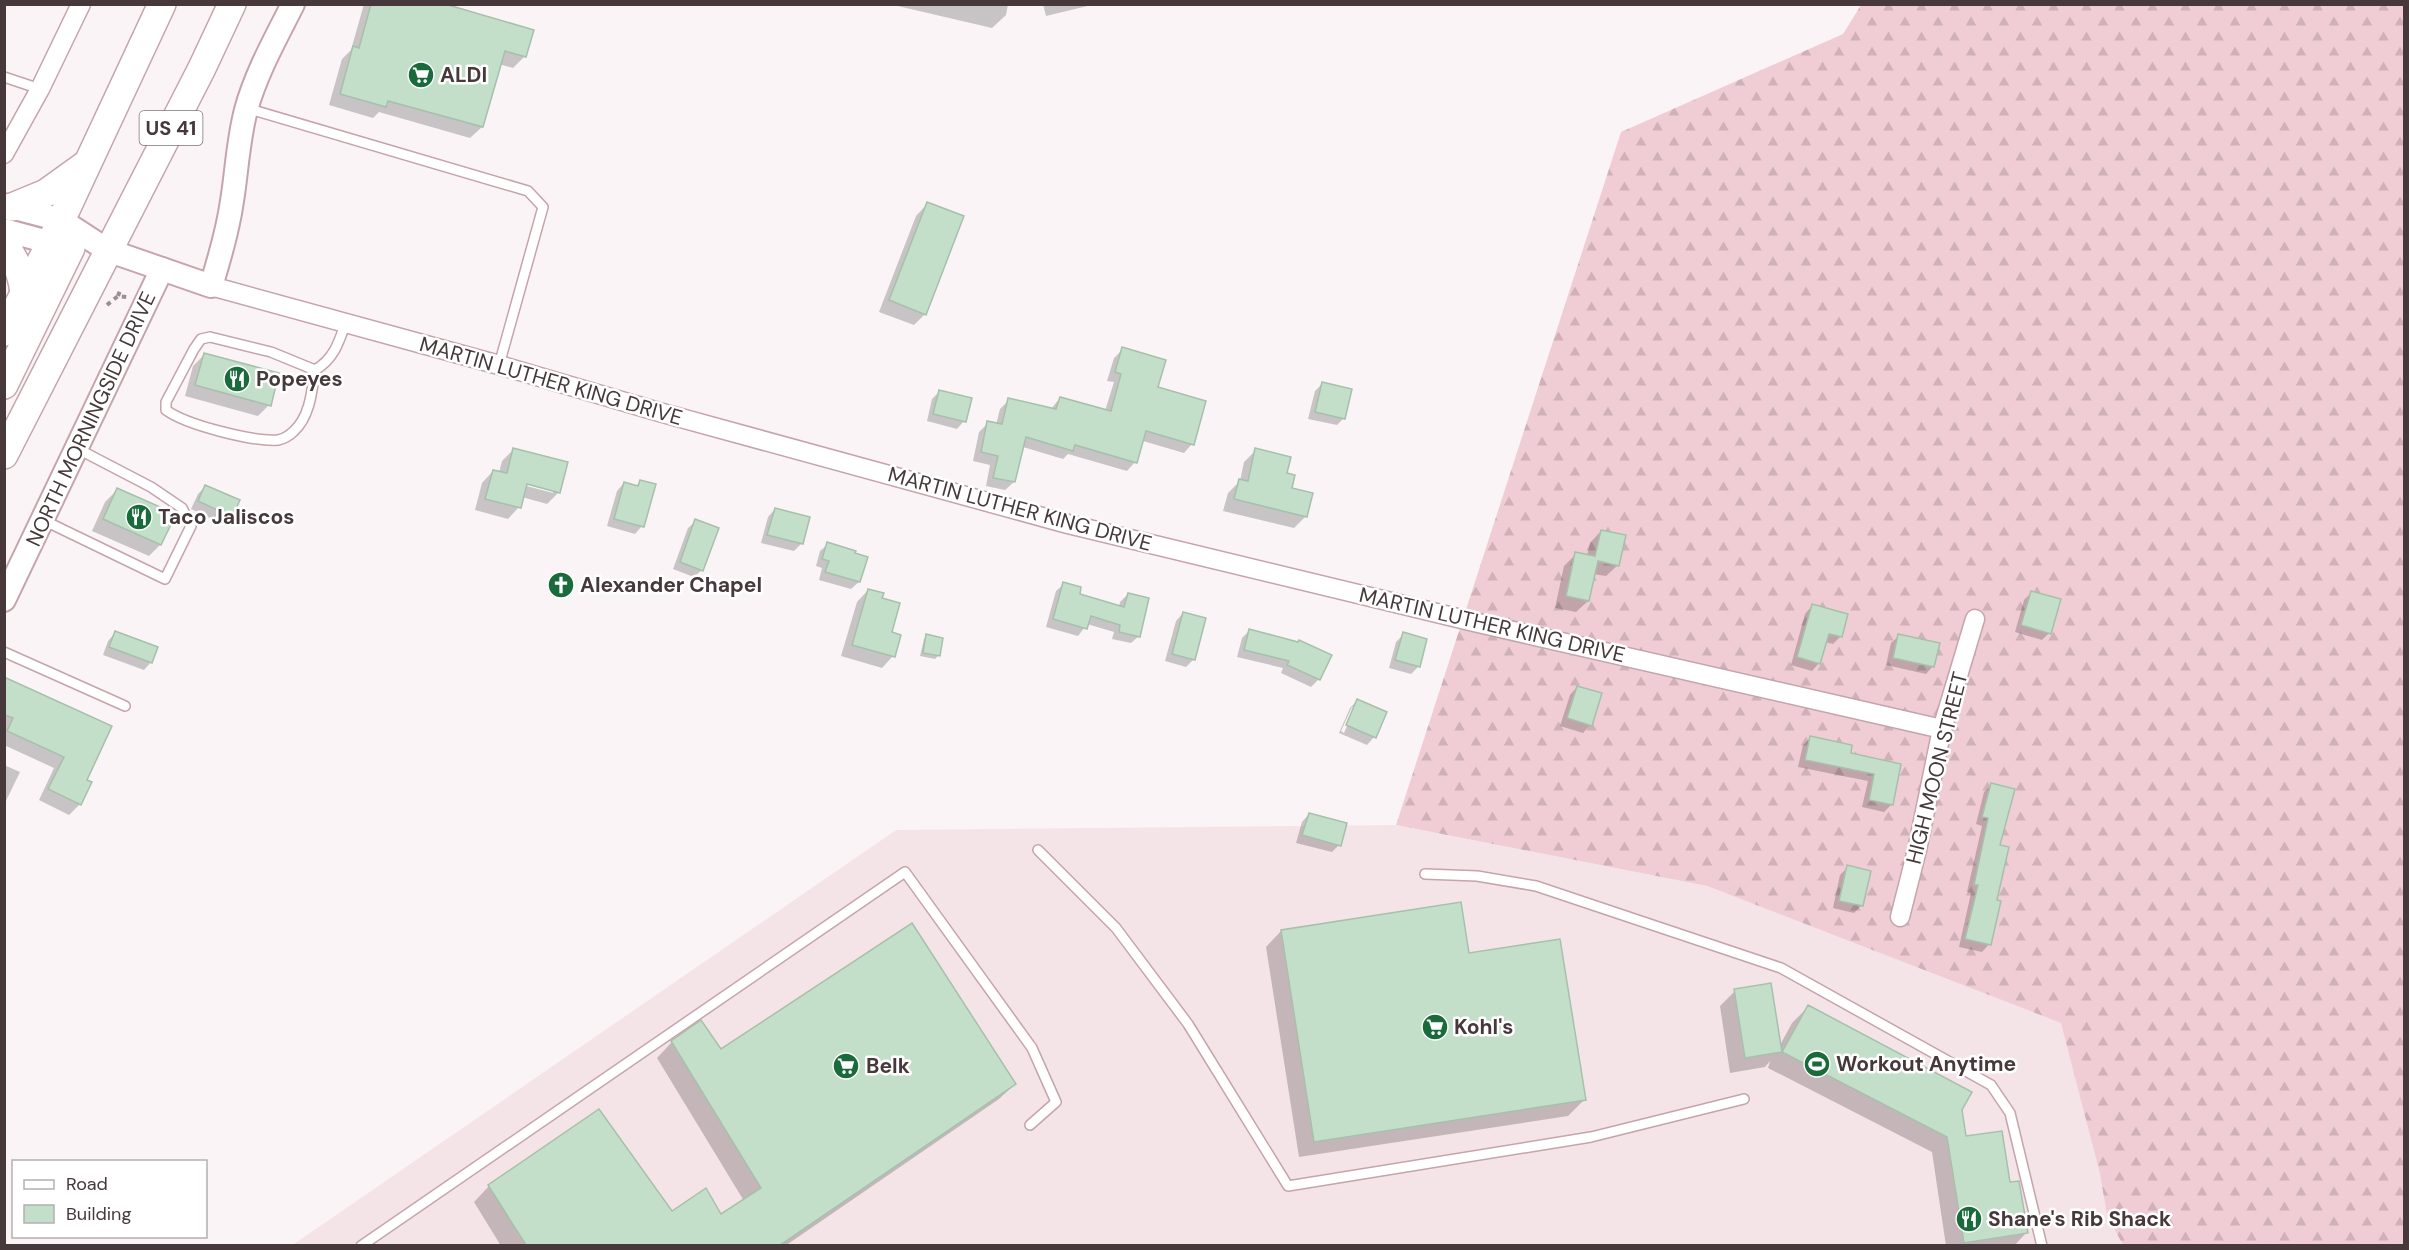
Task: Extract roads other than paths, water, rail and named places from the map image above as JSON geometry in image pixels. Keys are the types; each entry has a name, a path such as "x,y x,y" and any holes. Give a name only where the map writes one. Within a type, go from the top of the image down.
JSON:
{"main road":[{"name":"US 41","path":"4,332 24,293 61,237 88,162 162,4"},
{"name":"US 41","path":"4,455 202,68 232,4"},
{"path":"6,209 46,193 88,162"},
{"path":"4,385 61,237"},
{"path":"4,244 16,262 22,278 24,293"}],"street":[{"path":"4,154 40,89 81,4"},
{"path":"211,286 225,245 233,199 238,145 246,108 267,55 293,4"},
{"name":"MARTIN LUTHER KING DRIVE","path":"6,209 61,237 107,250 211,286 1068,524 1474,622 1942,729"},
{"name":"NORTH MORNINGSIDE DRIVE","path":"4,600 162,269"},
{"name":"HIGH MOON STREET","path":"1900,917 1942,729 1975,619"}],"lane":[{"path":"4,77 40,89"},
{"path":"246,108 528,191 543,207 499,365"},
{"path":"315,370 311,400 301,423 293,432 280,440 200,427 177,418 166,410 166,402 201,339 210,336 271,352 315,370 323,366 336,351 346,322"},
{"path":"43,520 165,579 191,526 182,508 151,487 78,449"},
{"path":"4,652 125,706"},
{"path":"1038,850 1124,937 1188,1024 1288,1186 1591,1137 1744,1099"},
{"path":"361,1245 905,872 1032,1048 1056,1102 1030,1125"},
{"path":"1425,874 1477,876 1536,886 1781,968 1991,1085 2010,1113 2042,1245"}],"place":[{"name":"ALDI","path":"421,75"},
{"name":"Popeyes","path":"237,379"},
{"name":"Taco Jaliscos","path":"139,517"},
{"name":"Alexander Chapel","path":"561,585"},
{"name":"Kohl's","path":"1435,1027"},
{"name":"Workout Anytime","path":"1817,1064"},
{"name":"Belk","path":"846,1066"},
{"name":"Shane's Rib Shack","path":"1969,1219"}]}
